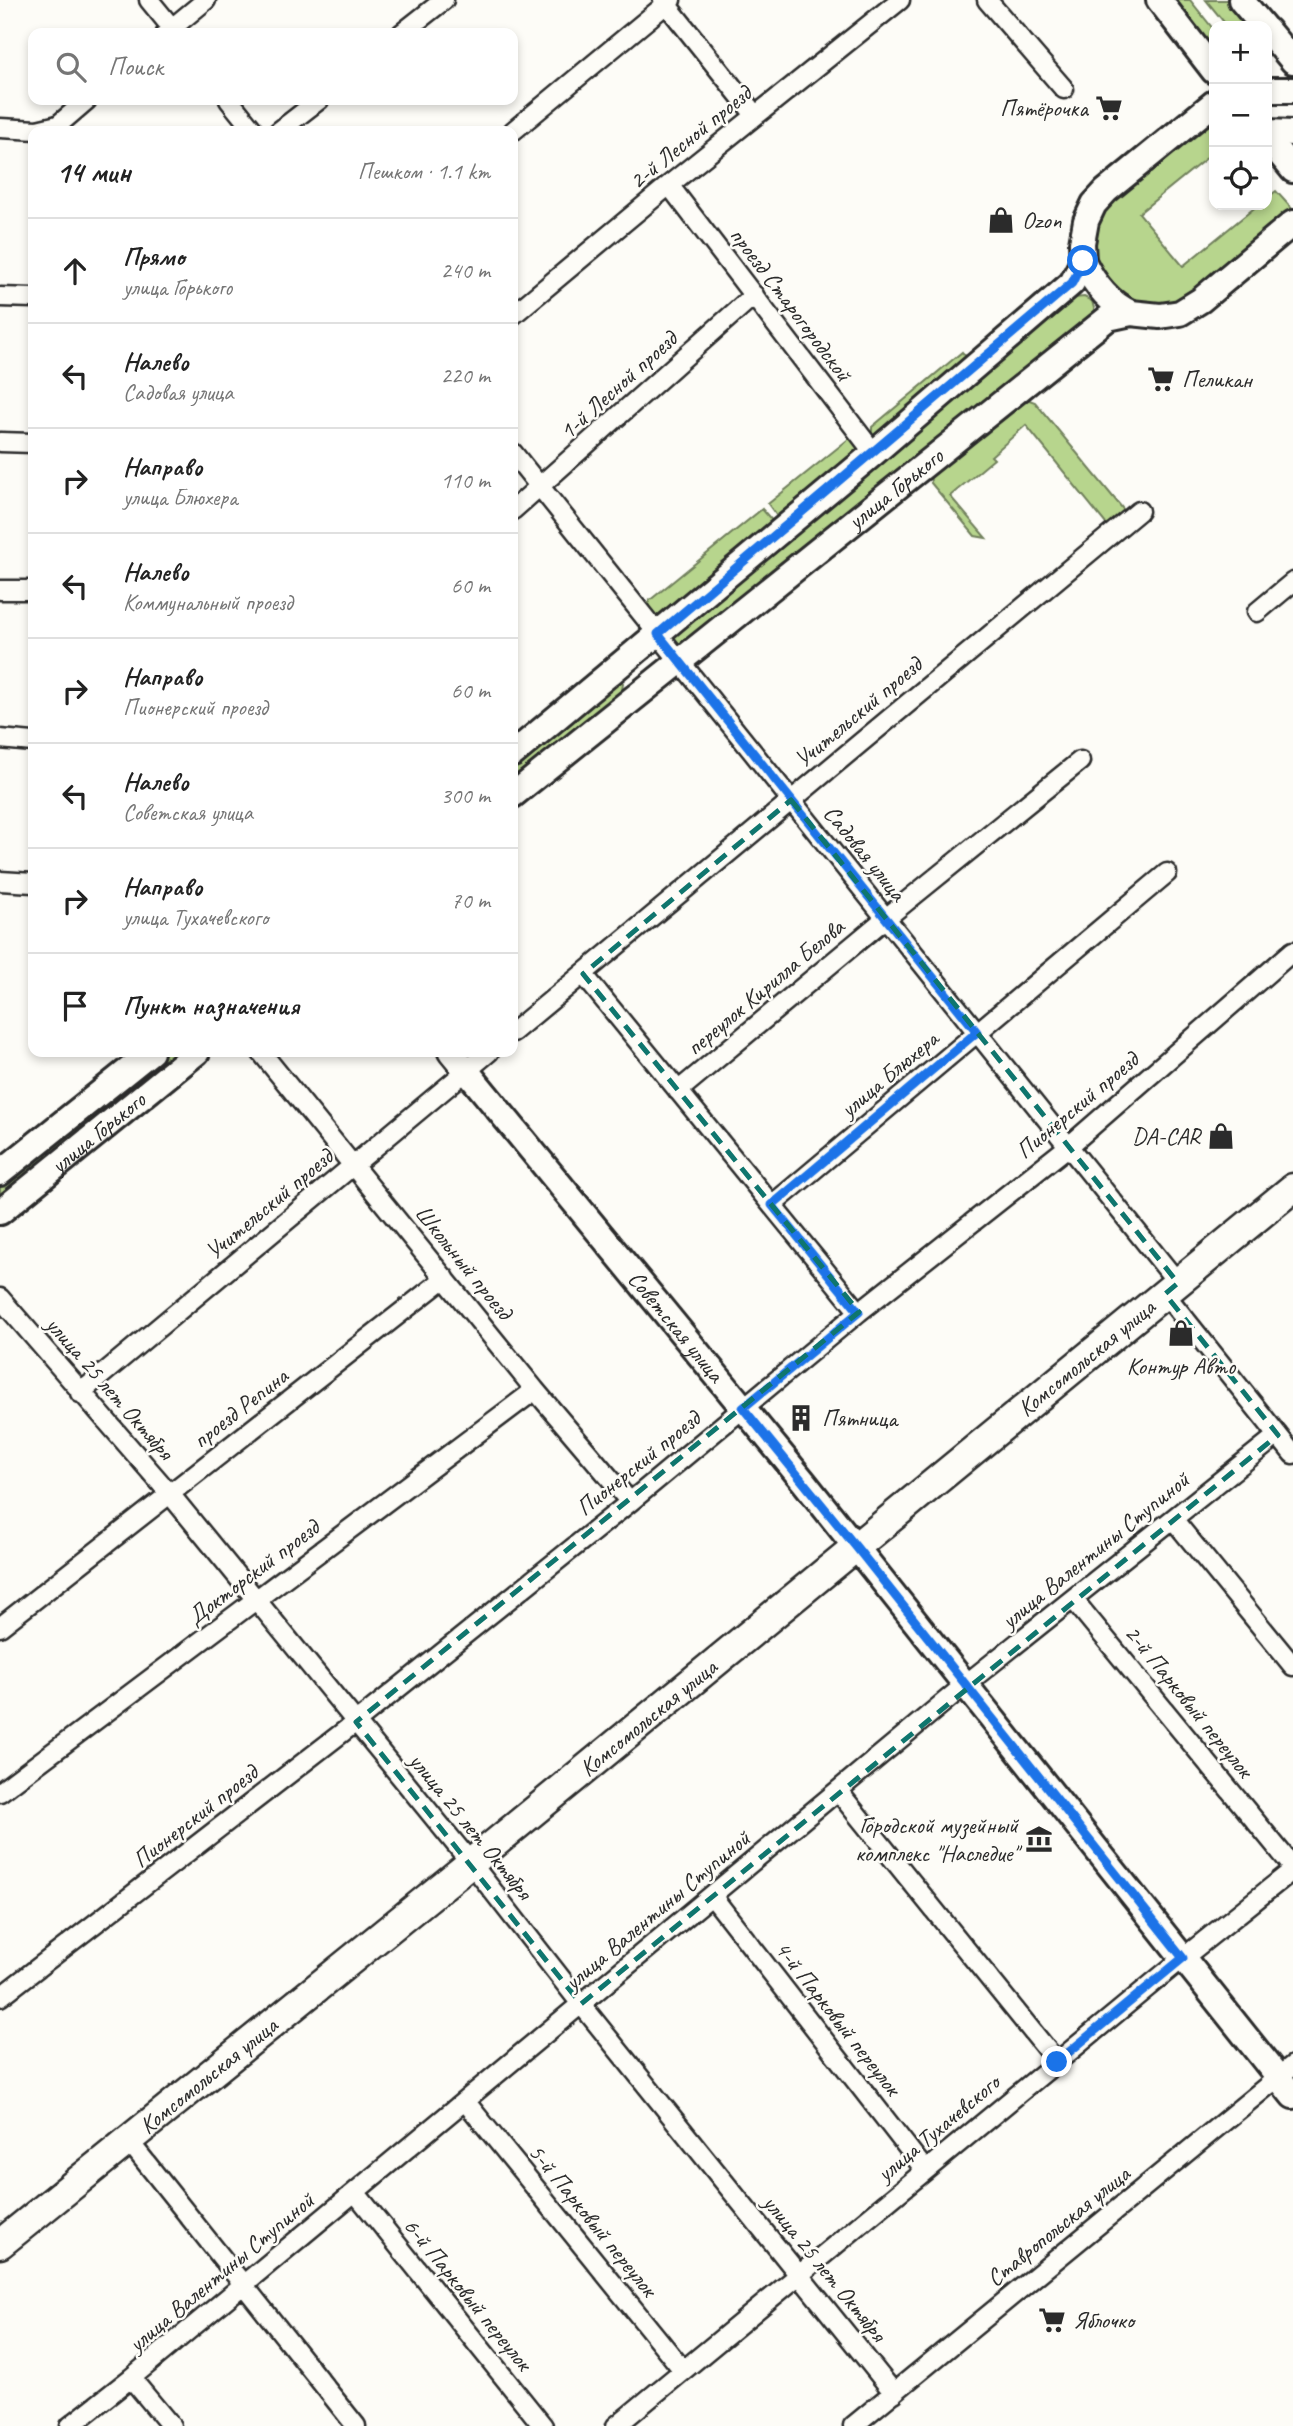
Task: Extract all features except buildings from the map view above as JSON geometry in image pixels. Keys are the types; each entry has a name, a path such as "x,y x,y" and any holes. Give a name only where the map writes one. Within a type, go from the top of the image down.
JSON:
{"main road":[{"path":"1159,0 1209,65"},
{"path":"1241,0 1259,21"},
{"path":"1272,36 1293,61"},
{"path":"1272,90 1293,90"},
{"name":"улица Горького","path":"518,750 874,453 1072,283 1083,261 1082,243 1086,221 1094,204 1106,191 1209,107"},
{"path":"1272,132 1293,133"},
{"path":"1272,144 1293,170"},
{"name":"улица Горького","path":"518,791 1108,318 1131,313 1160,316 1180,313 1201,300 1293,223"},
{"path":"1083,261 1091,278 1120,308 1131,313"},
{"name":"улица Горького","path":"0,1173 145,1057"},
{"name":"улица Горького","path":"0,1212 191,1057"},
{"name":"Советская улица","path":"459,1061 857,1548 1183,1958 1288,2079"},
{"name":"Комсомольская улица","path":"0,2244 857,1548 1293,1188"}],"street":[{"path":"149,0 168,28"},
{"path":"175,28 206,0"},
{"path":"408,28 444,0"},
{"name":"2-й Лесной проезд","path":"518,311 669,184 900,0"},
{"path":"988,0 1064,89"},
{"path":"518,127 667,1 755,115"},
{"path":"54,126 81,105"},
{"path":"233,105 250,126"},
{"path":"285,126 313,105"},
{"path":"0,128 28,130"},
{"name":"проезд Старогородской","path":"669,184 874,453"},
{"name":"1-й Лесной проезд","path":"518,506 754,295"},
{"path":"0,297 28,298"},
{"path":"0,442 28,443"},
{"name":"Садовая улица","path":"518,459 1069,1146 1293,1454"},
{"name":"Учительский проезд","path":"518,1028 1139,511"},
{"path":"1257,612 1293,582"},
{"path":"0,590 28,590"},
{"path":"0,739 28,742"},
{"name":"переулок Кирилла Белова","path":"678,1091 1080,761"},
{"name":"улица Блюхера","path":"772,1205 1167,873"},
{"path":"0,881 28,883"},
{"name":"Пионерский проезд","path":"0,1997 356,1722 630,1502 859,1312 1069,1146 1293,951"},
{"path":"583,974 859,1312"},
{"name":"Школьный проезд","path":"265,1057 535,1390 630,1502"},
{"name":"Учительский проезд","path":"80,1393 354,1164 459,1061"},
{"name":"проезд Репина","path":"0,1627 444,1278"},
{"name":"улица 25 лет Октября","path":"0,1298 170,1494 471,1863 894,2393"},
{"name":"Докторский проезд","path":"0,1792 535,1390"},
{"name":"улица Валентины Ступиной","path":"70,2426 966,1685 1278,1435"},
{"path":"1173,1519 1293,1666"},
{"name":"2-й Парковый переулок","path":"1073,1599 1293,1869"},
{"path":"838,1791 1057,2062"},
{"name":"улица Тухачевского","path":"615,2426 1293,1869"},
{"name":"4-й Парковый переулок","path":"712,1896 925,2170"},
{"name":"Ставропольская улица","path":"853,2426 1288,2079"},
{"name":"5-й Парковый переулок","path":"465,2101 683,2370"},
{"path":"128,2140 356,2426"},
{"name":"6-й Парковый переулок","path":"355,2192 543,2426"},
{"path":"131,2378 171,2426"}],"highlighted area":[{"path":"791,800 1178,1283 1165,1294 1278,1435 581,2004 356,1722 859,1312 583,974"}],"green space":[{"path":"1168,0 1190,0 1209,24 1209,52"},
{"path":"1206,0 1229,0 1246,21 1223,21"},
{"path":"1205,120 1209,125 1209,156 1139,213 1183,266 1252,210 1272,210 1272,194 1276,191 1293,210 1183,300 1166,306 1129,301 1097,273 1092,239 1099,213"},
{"path":"1084,297 1092,301 1095,312 1093,319 684,645 672,641 675,631 1074,298"},
{"path":"962,352 968,359 875,437 872,435 872,427"},
{"path":"1024,398 1035,402 1127,514 1110,529 1026,425 991,456 994,459 950,496 986,538 975,536 931,483 930,473"},
{"path":"851,437 861,448 861,453 779,519 768,504"},
{"path":"762,509 775,524 658,618 653,616 648,610 649,601"},
{"path":"618,680 623,683 622,691 518,776 518,760"},
{"path":"156,1057 173,1057 0,1198 0,1183"}],"place":[{"name":"Пятёрочка","path":"1109,108"},
{"name":"Ozon","path":"1001,220"},
{"name":"Пеликан","path":"1161,379"},
{"name":"DA-CAR","path":"1221,1136"},
{"name":"Контур Авто","path":"1181,1333"},
{"name":"Пятница","path":"801,1418"},
{"name":"Городской музейный комплекс \"Наследие\"","path":"1039,1839"},
{"name":"Яблочко","path":"1052,2320"}],"route":[{"path":"1057,2062 1183,1958 743,1408 859,1312 772,1205 977,1032 658,634 1072,283 1083,261"}]}
